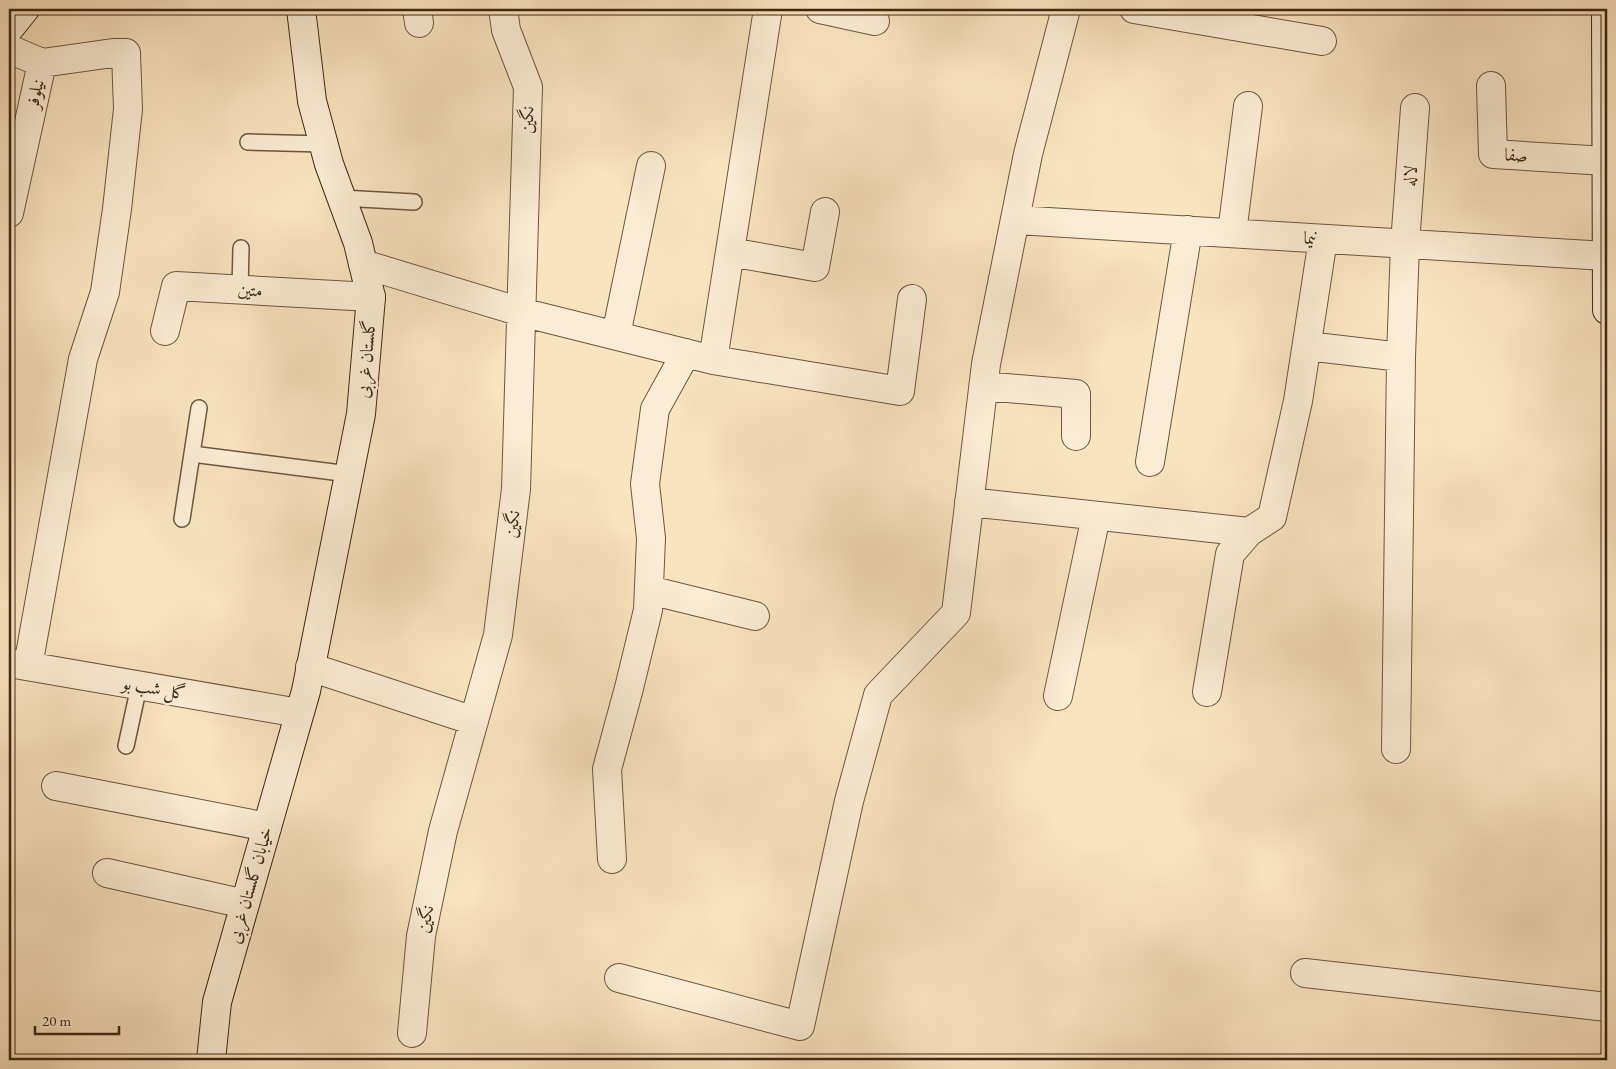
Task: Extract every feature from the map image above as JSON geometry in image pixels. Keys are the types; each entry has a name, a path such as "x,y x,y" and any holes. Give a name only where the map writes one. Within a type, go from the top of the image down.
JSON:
{"street":[{"path":"9,29 25,9"},
{"name":"گلستان غربی","path":"298,712 306,691 361,414 371,297 358,244 329,164 312,100 301,9"},
{"name":"نگین","path":"412,1033 421,936 443,832 498,635 516,489 528,87 506,30 503,9"},
{"path":"713,360 768,9"},
{"path":"820,9 875,21"},
{"path":"619,978 800,1026 849,800 878,695 956,613 986,364 1028,154 1066,9"},
{"path":"1134,9 1322,42"},
{"path":"1606,9 1607,310"},
{"path":"9,49 42,63 112,53 126,53 128,109 117,209 105,292 83,359 18,665"},
{"name":"نیلوفر","path":"9,213 42,63"},
{"name":"صفا","path":"1490,86 1494,154 1606,161"},
{"path":"1232,233 1248,106"},
{"name":"لاله","path":"1396,749 1401,357 1405,244 1415,108"},
{"path":"616,334 651,166"},
{"path":"730,252 815,267 825,212"},
{"name":"نیما","path":"1015,220 1606,256"},
{"path":"1150,462 1188,230"},
{"path":"1207,692 1230,554 1249,532 1272,516 1298,401 1323,239"},
{"path":"363,264 521,312 616,334 713,360 900,391 912,299"},
{"name":"متین","path":"165,331 176,286 371,297"},
{"path":"1307,346 1401,357"},
{"path":"612,859 607,769 646,619 649,590 651,538 645,484 656,409 686,353"},
{"path":"984,386 1076,394 1076,436"},
{"path":"970,502 1249,532"},
{"path":"1058,696 1096,516"},
{"path":"649,590 755,616"},
{"name":"گل شب بو","path":"18,665 298,712"},
{"path":"310,667 474,721"},
{"name":"خیابان گلستان غربی","path":"211,1060 218,1002 298,712"},
{"path":"56,786 266,827"},
{"path":"108,873 245,904"},
{"path":"1304,973 1607,1007"}],"lane":[{"path":"248,142 324,144"},
{"path":"342,198 414,202"},
{"path":"240,290 241,248"},
{"path":"182,519 199,408"},
{"path":"192,454 349,474"},
{"path":"126,746 139,686"}]}
